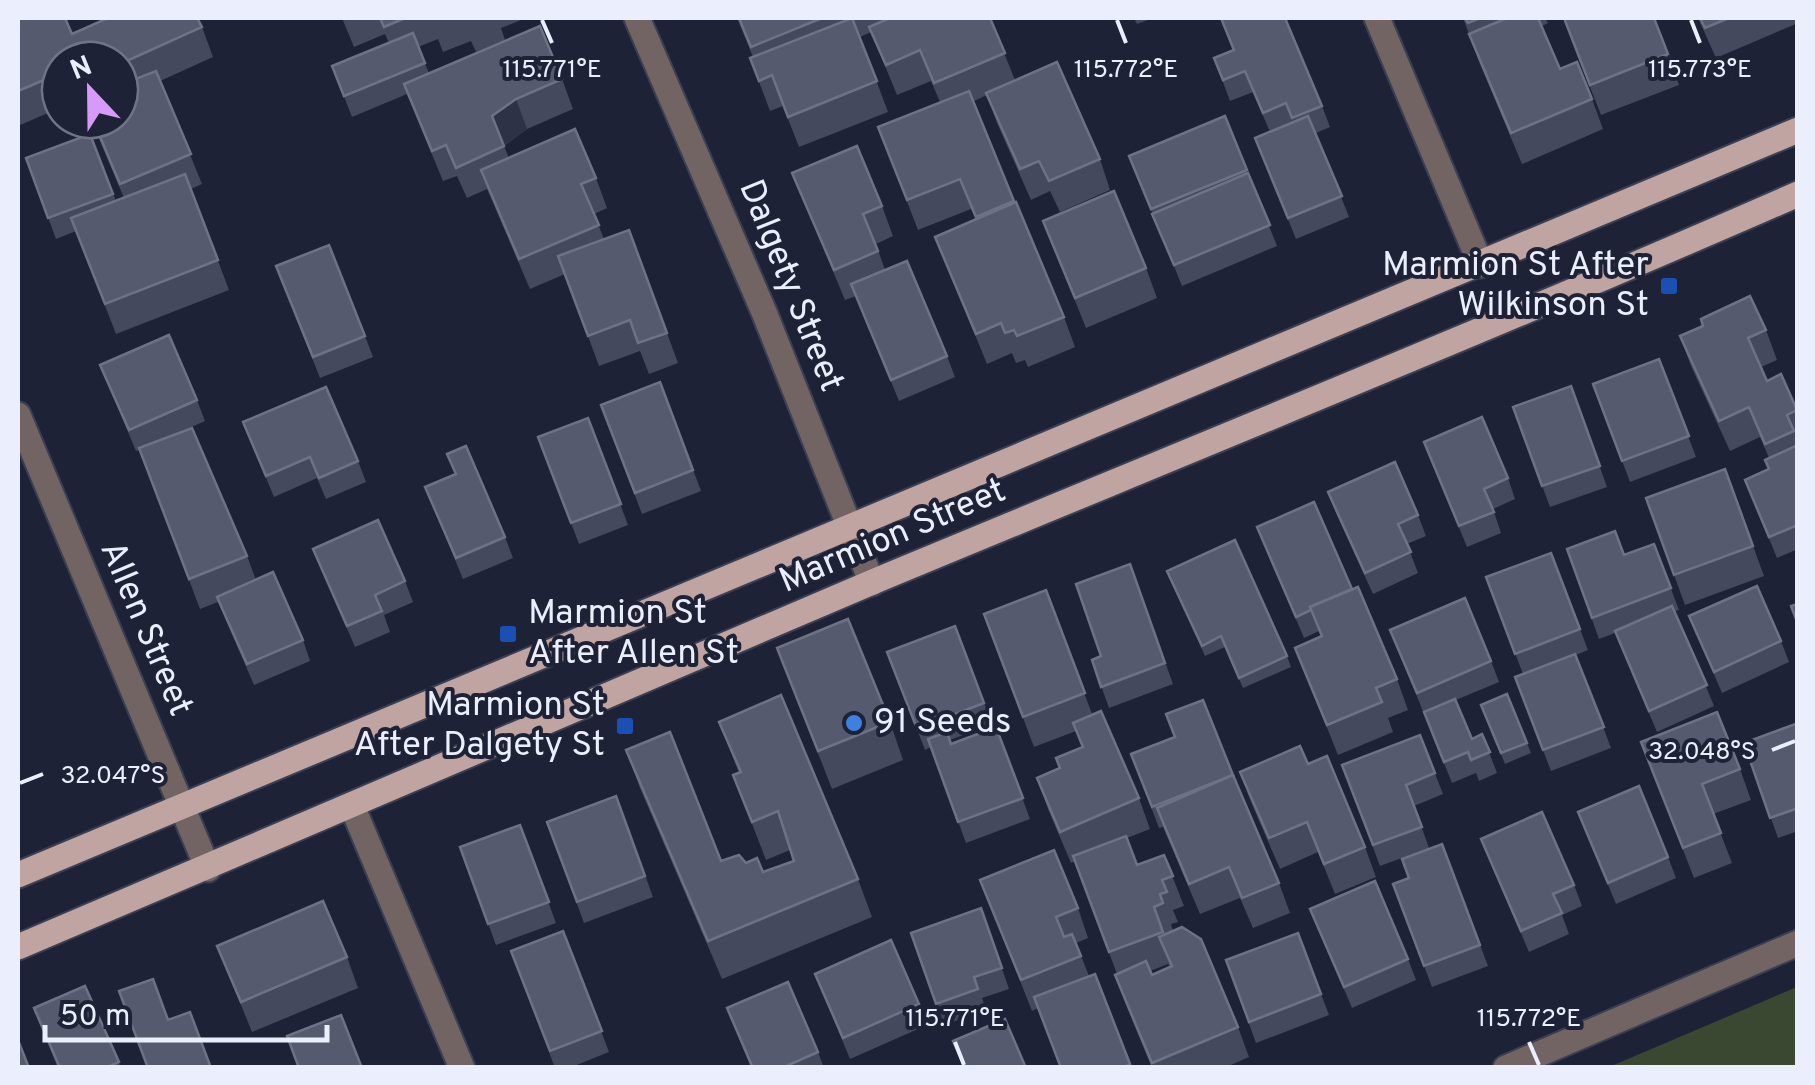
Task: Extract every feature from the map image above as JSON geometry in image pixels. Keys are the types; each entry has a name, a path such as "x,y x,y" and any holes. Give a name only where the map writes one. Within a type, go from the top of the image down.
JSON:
{"main road":[{"name":"Marmion Street","path":"18,876 1798,130"},
{"name":"Marmion Street","path":"18,947 1798,194"}],"street":[{"name":"Dalgety Street","path":"637,18 853,528 872,583"},
{"path":"1377,18 1481,264"},
{"name":"Allen Street","path":"18,416 208,868"},
{"path":"352,806 462,1068"},
{"path":"1506,1068 1798,943"}],"green space":[{"path":"1797,987 1797,1067 1609,1067"}],"building":[{"path":"18,18 65,18 72,34 108,18 197,18 202,27 140,55 140,40 40,40 40,82 18,91"},
{"path":"380,18 405,18 384,27"},
{"path":"739,18 822,18 751,47"},
{"path":"852,18 877,81 788,117 772,75 759,81 750,58"},
{"path":"890,18 990,18 1005,53 934,83 920,50 886,65 869,27"},
{"path":"1221,18 1285,18 1322,106 1292,118 1286,103 1263,113 1245,71 1223,80 1214,58 1234,50"},
{"path":"1507,18 1538,18 1560,69 1577,62 1592,99 1511,133 1469,34"},
{"path":"1564,18 1654,18 1668,54 1590,85"},
{"path":"1700,18 1729,18 1705,28"},
{"path":"540,26 562,79 516,99 492,116 504,146 456,168 446,145 432,151 404,84"},
{"path":"413,33 425,63 344,96 332,66"},
{"path":"1057,62 1100,159 1049,181 1039,161 1020,169 986,93"},
{"path":"156,71 191,154 120,184 101,140 140,140 140,77"},
{"path":"969,91 1014,201 976,217 960,179 907,200 878,127"},
{"path":"1225,116 1247,170 1151,209 1129,156"},
{"path":"1308,116 1342,196 1288,218 1255,138"},
{"path":"575,129 596,178 581,184 599,225 519,259 481,170"},
{"path":"74,140 92,140 113,194 48,218 26,158"},
{"path":"857,146 882,206 863,214 878,251 834,270 792,173"},
{"path":"1248,173 1270,225 1174,265 1152,214"},
{"path":"185,174 218,260 105,304 71,218"},
{"path":"1114,191 1146,268 1075,298 1043,221"},
{"path":"1016,202 1064,317 1017,336 1014,330 1005,333 1001,323 976,334 935,237"},
{"path":"629,230 667,333 638,343 630,320 588,336 558,256"},
{"path":"329,245 365,336 313,357 276,266"},
{"path":"907,261 947,356 891,380 851,284"},
{"path":"1750,296 1766,330 1748,338 1767,381 1781,374 1797,410 1787,415 1794,431 1765,444 1749,407 1719,421 1680,336 1703,326 1701,319"},
{"path":"169,335 197,400 129,430 100,365"},
{"path":"1659,359 1689,436 1622,461 1593,384"},
{"path":"660,382 693,470 635,493 601,405"},
{"path":"1571,386 1600,466 1542,486 1513,407"},
{"path":"326,387 358,461 319,478 310,457 266,476 243,422"},
{"path":"1482,417 1508,478 1484,489 1494,512 1459,526 1424,442"},
{"path":"588,418 621,504 571,523 538,437"},
{"path":"192,428 247,556 189,579 139,448"},
{"path":"1798,445 1798,525 1769,537 1745,480 1769,469 1765,460"},
{"path":"466,446 505,537 456,558 425,487 456,474 447,454"},
{"path":"1395,462 1418,515 1398,524 1411,552 1365,573 1328,492"},
{"path":"1725,469 1753,546 1674,575 1646,498"},
{"path":"1314,502 1352,589 1296,617 1257,527"},
{"path":"378,520 405,581 375,595 382,611 347,626 313,549"},
{"path":"1615,531 1624,555 1654,544 1671,588 1592,618 1567,549"},
{"path":"1235,540 1287,656 1239,678 1221,636 1202,646 1167,571"},
{"path":"1551,553 1580,629 1515,654 1486,577"},
{"path":"1130,564 1165,663 1101,687 1092,660 1101,656 1076,584"},
{"path":"273,572 303,640 247,664 217,597"},
{"path":"1757,586 1781,641 1714,672 1689,616"},
{"path":"1358,587 1397,679 1376,688 1382,702 1327,725 1295,648 1322,636 1310,607"},
{"path":"1046,590 1085,693 1023,717 984,614"},
{"path":"1465,598 1491,661 1417,693 1390,630"},
{"path":"1798,604 1798,624 1791,606"},
{"path":"1672,606 1707,685 1649,711 1615,631"},
{"path":"848,619 890,722 818,751 777,648"},
{"path":"955,626 984,703 917,729 887,652"},
{"path":"1575,654 1604,727 1543,750 1515,677"},
{"path":"1507,694 1527,743 1501,753 1481,705"},
{"path":"781,695 858,879 708,941 626,750 670,732 721,861 739,855 746,863 757,858 763,872 794,861 778,811 752,822 733,775 741,772 719,722"},
{"path":"1455,699 1472,739 1482,734 1490,752 1471,760 1468,752 1444,762 1424,712"},
{"path":"1203,700 1233,775 1152,807 1131,754 1175,737 1166,714"},
{"path":"1101,711 1139,798 1060,832 1037,778 1060,768 1056,758 1083,747 1073,723"},
{"path":"1717,712 1740,769 1702,784 1721,833 1683,848 1641,742"},
{"path":"1798,723 1798,808 1770,818 1744,743"},
{"path":"996,727 1023,798 958,822 928,739 947,732 951,744"},
{"path":"1420,735 1435,773 1406,785 1422,827 1373,845 1342,765"},
{"path":"1300,746 1308,764 1327,756 1365,847 1324,864 1307,822 1269,838 1240,772"},
{"path":"1233,775 1279,883 1242,898 1229,867 1189,884 1157,808"},
{"path":"1639,786 1668,857 1608,883 1578,812"},
{"path":"616,796 645,876 577,902 547,822"},
{"path":"1542,812 1574,885 1553,894 1562,913 1521,931 1481,839"},
{"path":"520,825 549,902 488,924 460,847"},
{"path":"1126,836 1137,865 1164,855 1173,876 1162,880 1167,892 1160,894 1163,903 1154,907 1163,932 1109,952 1073,856"},
{"path":"1442,844 1480,945 1424,966 1393,884 1409,878 1402,859"},
{"path":"1054,850 1078,908 1056,917 1064,937 1072,934 1081,956 1021,980 980,880"},
{"path":"1375,881 1408,959 1344,987 1310,909"},
{"path":"323,901 347,957 241,1002 217,946"},
{"path":"981,908 1002,968 974,977 978,989 936,1004 911,933"},
{"path":"1182,927 1201,939 1238,1027 1152,1063 1115,975 1146,961 1152,975 1172,966 1159,937"},
{"path":"563,931 602,1031 550,1051 511,951"},
{"path":"1298,933 1321,994 1249,1022 1226,960"},
{"path":"891,940 919,1004 843,1038 815,974"},
{"path":"1095,974 1130,1064 1122,1068 1061,1068 1034,997"},
{"path":"153,979 168,1020 190,1012 211,1068 148,1068 119,991"},
{"path":"788,982 818,1052 782,1068 753,1068 727,1008"},
{"path":"85,986 119,1062 106,1068 60,1068 34,1008"},
{"path":"341,1015 362,1068 299,1068 287,1036"},
{"path":"1005,1019 1026,1068 965,1068 953,1041"},
{"path":"18,1040 29,1068 18,1068"}],"place":[{"name":"Marmion St After Wilkinson St","path":"1669,286"},
{"name":"Marmion St After Allen St","path":"508,634"},
{"name":"91 Seeds","path":"854,723"},
{"name":"Marmion St After Dalgety St","path":"625,726"}]}
